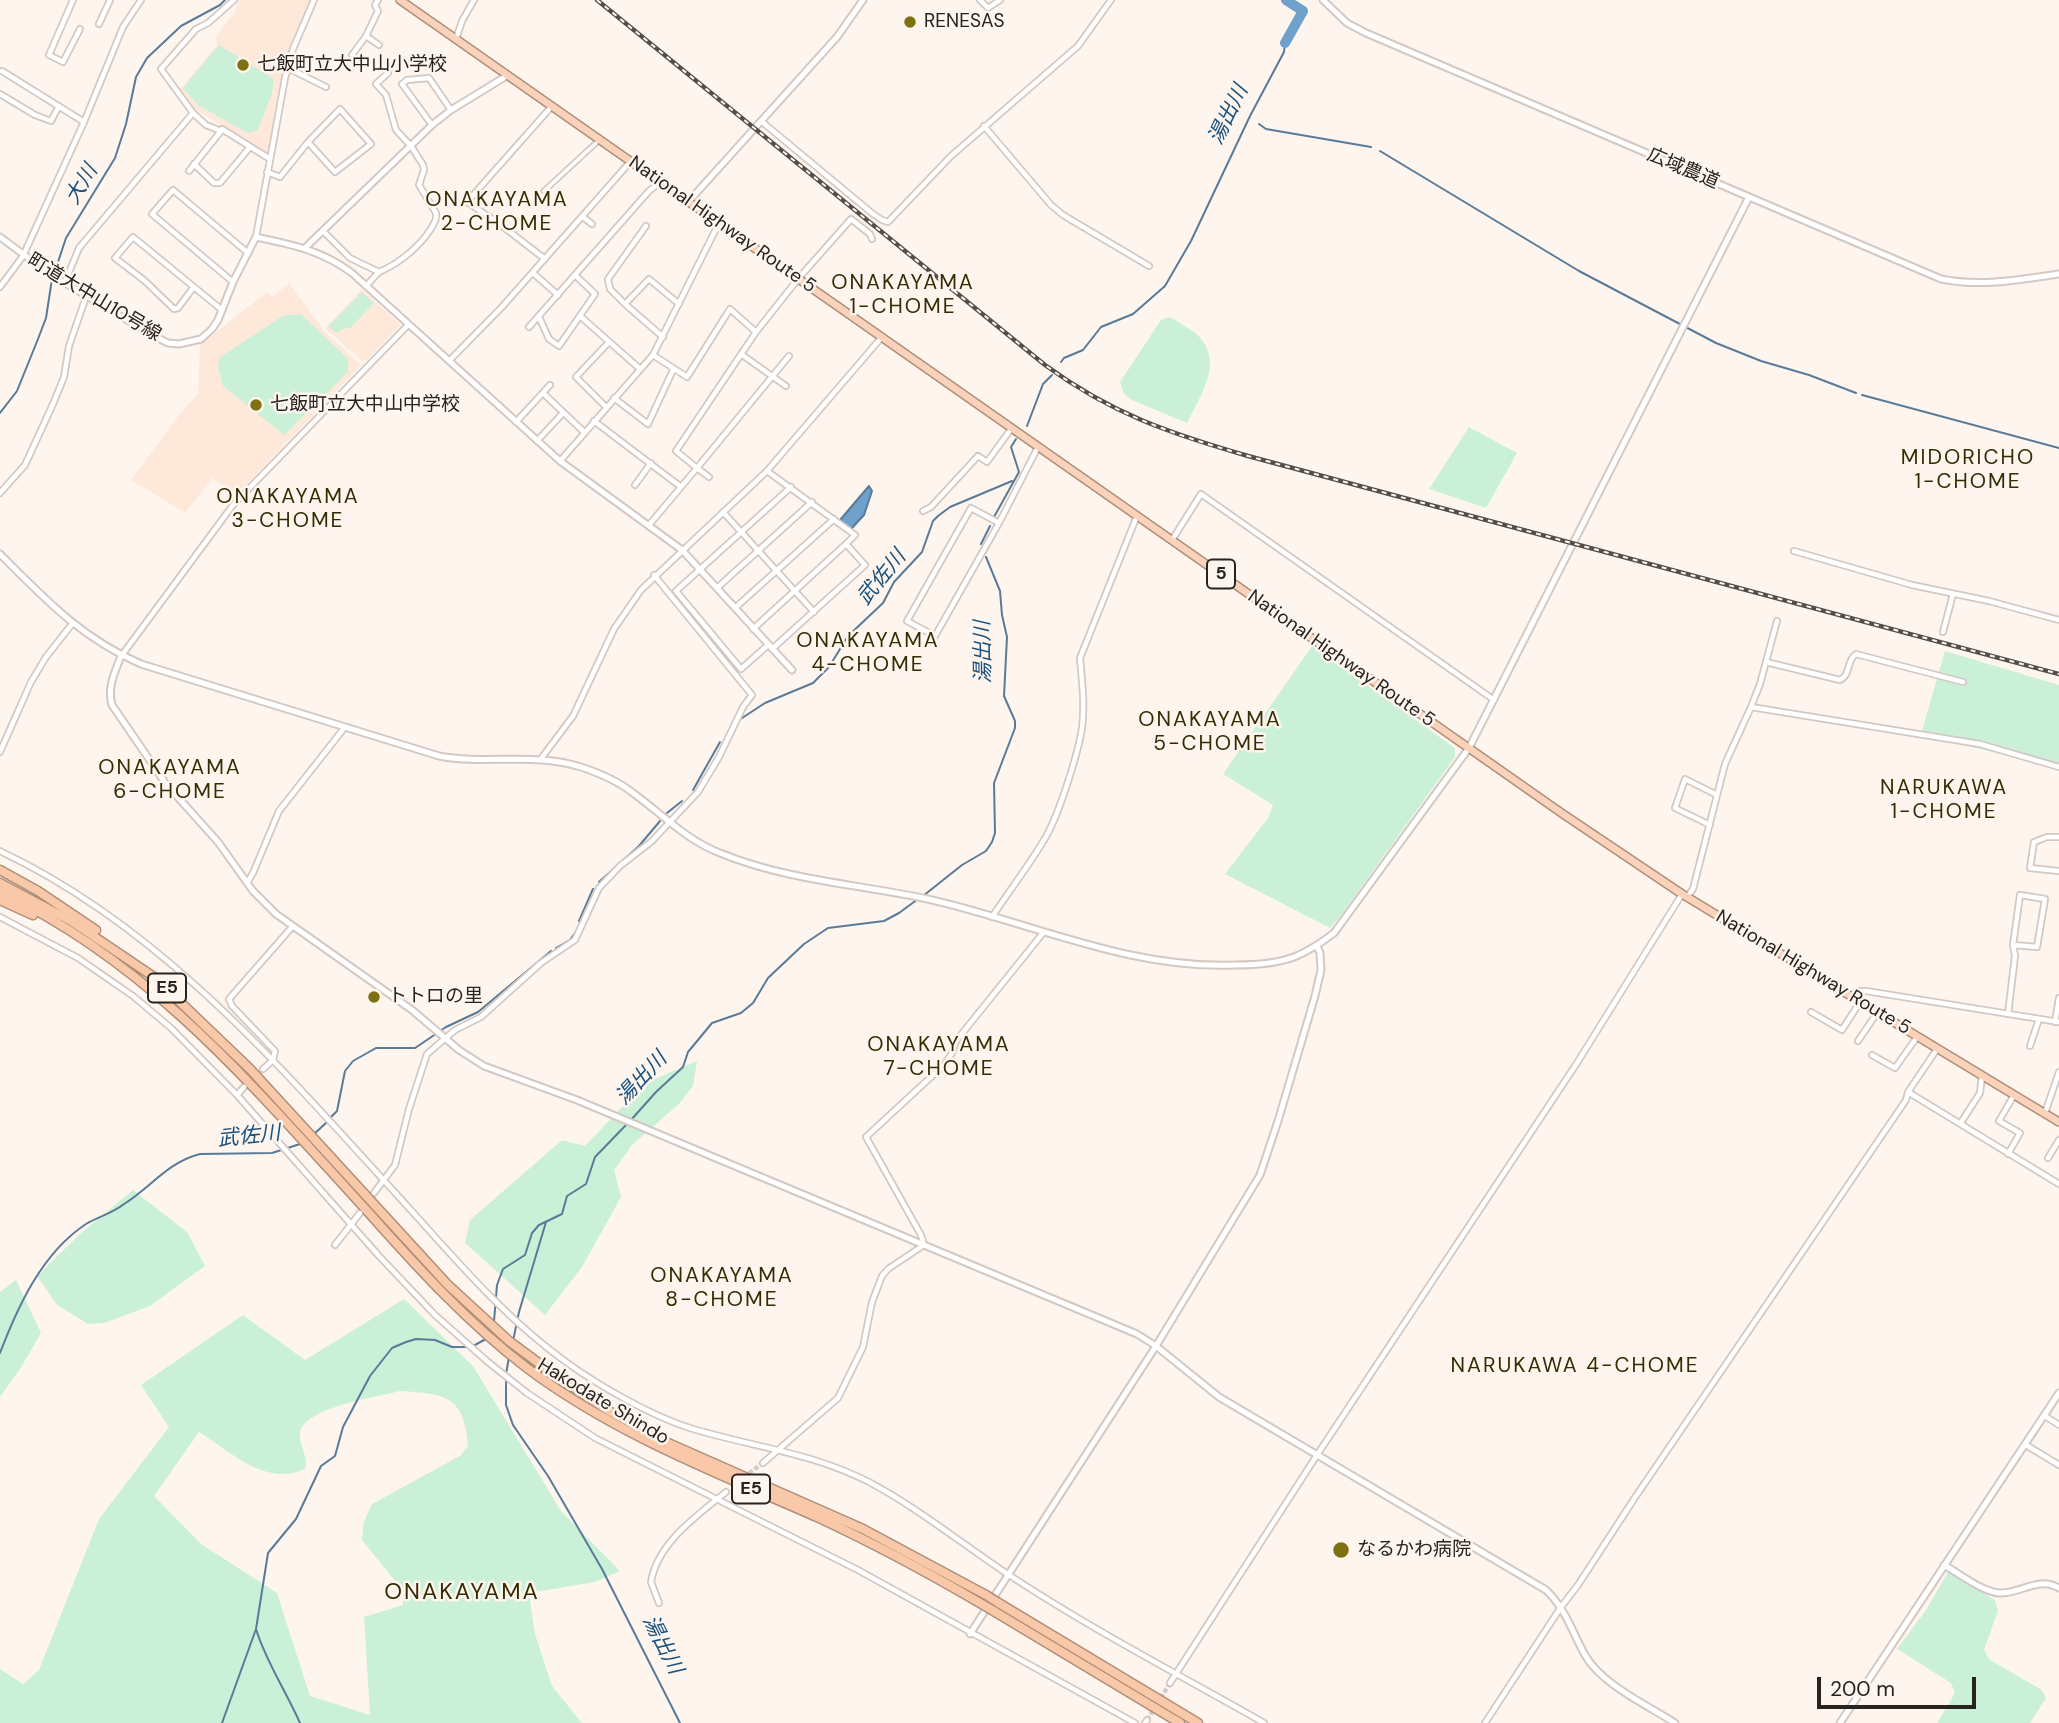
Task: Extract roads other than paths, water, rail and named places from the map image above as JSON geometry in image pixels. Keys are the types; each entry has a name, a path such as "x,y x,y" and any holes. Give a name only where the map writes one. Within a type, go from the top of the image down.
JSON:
{"highway":[{"name":"National Highway Route 5","path":"400,0 1469,748 1685,896 2059,1122"},
{"path":"0,870 38,891 94,929 154,977"},
{"name":"Hakodate Shindo","path":"0,883 71,920 154,977 237,1055 301,1132"},
{"name":"Hakodate Shindo","path":"0,892 96,946 156,993 223,1054 301,1132 461,1304 531,1364 668,1443 863,1529 1198,1723"},
{"path":"0,900 96,946"},
{"name":"Hakodate Shindo","path":"995,1606 1180,1723"}],"street":[{"path":"73,0 49,55 63,62 80,29"},
{"path":"99,24 110,0"},
{"path":"0,287 23,256 84,122 123,27 141,0"},
{"path":"234,0 208,23 196,29 161,69 193,113 206,124 220,131 222,129 270,159"},
{"path":"314,0 293,49 288,68 256,237 306,247 341,265 560,461 682,550 792,670"},
{"path":"352,55 375,20 378,11 374,5 378,0"},
{"path":"456,39 474,0"},
{"path":"689,201 837,37 863,0"},
{"path":"980,0 988,8 1000,0"},
{"path":"761,121 873,214 888,222 951,156 1078,46 1111,0"},
{"name":"広域農道","path":"1323,0 1347,23 1366,33 1941,279 1963,284 1989,284 2059,274"},
{"path":"366,36 379,45"},
{"path":"288,68 326,87"},
{"path":"2,71 84,122"},
{"path":"366,286 379,272 415,247 436,219 436,213 419,185 424,170 411,146 396,130 386,96 376,84 388,74"},
{"path":"306,247 432,125 508,75"},
{"path":"432,125 402,85 407,80 429,78 452,110"},
{"path":"0,93 35,115 51,121 59,106"},
{"path":"545,259 467,201 552,106"},
{"path":"267,172 280,177 308,142 340,109 371,144 335,173 308,142"},
{"path":"63,281 79,248 193,113"},
{"path":"984,126 1051,205 1063,215 1149,266"},
{"path":"189,171 220,131"},
{"path":"544,191 596,143"},
{"path":"194,164 214,183 220,183 250,147"},
{"path":"449,361 533,273 631,161"},
{"path":"529,327 649,191 660,182"},
{"path":"233,282 152,214 173,190 248,253"},
{"path":"0,554 72,624 121,656 453,759 540,760 578,766 607,777 633,792 700,844 768,870 822,882 927,899 1110,950 1206,967 1273,962 1291,958 1317,946 1334,933 1469,748 1749,197"},
{"path":"583,217 592,225"},
{"path":"709,477 676,451 756,332 851,219 870,234 872,239"},
{"path":"560,461 653,355 719,222"},
{"path":"646,226 608,279 610,289 663,337"},
{"path":"323,231 350,258 379,272"},
{"name":"町道大中山10号線","path":"0,237 50,274 173,344 187,343 205,335 218,320 233,282 256,237"},
{"path":"193,288 174,309 145,281 115,258 133,237 222,310"},
{"path":"533,273 558,295"},
{"path":"538,317 549,339 559,346 595,294 576,276"},
{"path":"625,304 649,279 679,304"},
{"path":"0,493 25,465 53,404 64,376 69,346 87,294"},
{"path":"653,355 687,377 730,309 756,332"},
{"path":"580,316 640,369"},
{"path":"408,325 233,505 127,645 111,682 109,695 112,705 166,784 218,842 247,883 292,927 372,981 459,1050 484,1066 638,1125 1119,1326 1156,1346 1219,1397 1546,1590 1561,1607 1585,1655 1599,1672 1675,1723"},
{"path":"540,760 578,707 621,616 654,575 767,471 882,337"},
{"path":"606,407 576,377 609,342"},
{"path":"741,354 786,386"},
{"path":"649,525 789,356"},
{"path":"614,398 648,424 673,370"},
{"path":"516,422 550,385"},
{"path":"543,393 584,432"},
{"path":"537,441 563,413"},
{"path":"594,421 681,487"},
{"path":"923,511 931,507 978,456 987,462 1011,428"},
{"path":"999,523 971,508 907,621 935,636 999,523 1038,447"},
{"path":"635,485 651,463"},
{"path":"753,629 855,535 767,471"},
{"path":"791,487 676,591 741,669 814,612 865,565 846,544"},
{"path":"1172,540 1201,494 1494,699"},
{"path":"717,588 811,502"},
{"path":"723,512 814,612"},
{"path":"992,917 1043,842 1057,810 1082,730 1080,658 1137,515"},
{"path":"735,608 834,519"},
{"path":"1794,551 1873,575 2059,620"},
{"path":"374,1193 395,1165 427,1054 444,1036 481,1017 541,963 575,940 598,888 669,822 705,781 732,726 752,695 654,575"},
{"path":"1943,632 1952,594"},
{"path":"1170,1683 1317,1455 1685,896 1693,888 1725,764 1751,707 1777,621"},
{"path":"0,752 31,682 46,657 72,624"},
{"path":"1766,662 1840,680 1847,674 1852,657 1856,654 1963,682"},
{"path":"1751,707 1980,744 2059,767"},
{"path":"247,883 279,811 345,727"},
{"path":"1710,825 1675,808 1685,779 1717,795"},
{"path":"2059,837 2047,837 2034,842 2030,868 2059,871"},
{"path":"0,851 57,880 109,914 188,978 273,1060 328,1118 477,1283 525,1329 568,1364 668,1419 732,1440 780,1449 831,1465 869,1482 1008,1574 1264,1723"},
{"path":"2008,1014 2015,956 2013,945 2020,895 2045,898 2037,947 2013,945"},
{"path":"0,917 78,958 133,996 171,1028 237,1095 379,1256 449,1327 508,1378 595,1438 858,1570 1135,1723"},
{"path":"263,1069 273,1060 275,1051 232,1006 229,999 292,927"},
{"path":"923,1245 921,1235 866,1137 945,1064 956,1041 1043,933"},
{"path":"971,1634 1156,1346 1260,1175 1315,996 1321,970 1321,953 1317,946"},
{"path":"1852,996 1857,991 1866,991 2057,1022 2059,998"},
{"path":"1811,1012 1842,1030 1860,1002"},
{"path":"1858,1041 1877,1012"},
{"path":"2030,1046 2039,1019"},
{"path":"1872,1055 1895,1068 1917,1037"},
{"path":"1485,1723 1906,1100 1937,1048"},
{"path":"2045,1114 2059,1072"},
{"path":"1960,1124 1980,1093 1982,1076"},
{"path":"237,1095 244,1087"},
{"path":"1908,1093 2059,1184"},
{"path":"2008,1154 2020,1133 1999,1121 2014,1095"},
{"path":"2048,1158 2059,1140"},
{"path":"335,1245 360,1213"},
{"path":"763,1463 838,1398 863,1347 874,1294 882,1276 923,1245"},
{"path":"1840,1723 2059,1394"},
{"path":"2045,1416 2059,1424"},
{"path":"2025,1445 2059,1465"},
{"path":"659,1603 651,1582 660,1557 678,1535 726,1492"},
{"path":"1944,1565 1996,1592 2011,1592 2033,1584 2051,1584 2059,1588"}],"water":[{"path":"869,486 872,491 864,515 851,529 840,520"}],"waterway":[{"name":"大川","path":"54,274 66,238 115,158 126,124 136,77 147,58 181,26 225,0"},
{"name":"湯出川","path":"1285,43 1303,11 1286,0"},
{"name":"湯出川","path":"1061,362 1083,350 1101,327 1133,314 1165,286 1191,241 1250,116 1284,52 1285,43"},
{"path":"1259,124 1266,129 1371,147"},
{"path":"1380,151 1579,271 1716,343 1856,393"},
{"name":"大川","path":"0,413 17,391 38,339 46,318 52,279"},
{"name":"湯出川","path":"1027,426 1043,384 1052,375"},
{"path":"1862,395 2059,448"},
{"name":"湯出川","path":"994,517 1019,472 1011,447 1016,439"},
{"name":"武佐川","path":"739,720 765,703 813,683 829,667 848,636 883,603 894,582 922,552 933,521 938,516 950,507 1012,481"},
{"name":"湯出川","path":"981,544 990,526"},
{"name":"湯出川","path":"923,896 962,865 986,851 992,842 995,833 994,783 1015,728 1015,721 1004,696 1007,637 1000,591 986,557"},
{"name":"武佐川","path":"693,790 720,742"},
{"name":"武佐川","path":"667,813 682,801"},
{"name":"武佐川","path":"599,882 639,846 660,821"},
{"name":"武佐川","path":"579,921 593,889"},
{"name":"湯出川","path":"631,1120 683,1067 688,1052 712,1023 741,1013 753,1003 768,978 804,944 828,928 884,921 918,899"},
{"name":"武佐川","path":"556,948 570,940 577,930"},
{"name":"武佐川","path":"330,1118 337,1111 345,1071 353,1061 376,1048 415,1048 446,1027 478,1012 551,951"},
{"name":"武佐川","path":"313,1135 327,1122"},
{"name":"湯出川","path":"494,1321 497,1285 503,1269 525,1255 532,1233 539,1225 562,1214 567,1196 586,1184 595,1157 627,1124"},
{"name":"武佐川","path":"0,1353 15,1317 44,1265 70,1236 86,1224 120,1207 169,1169 189,1158 200,1154 272,1153 300,1144"},
{"name":"湯出川","path":"513,1341 546,1222"},
{"path":"222,1723 256,1629 268,1553 296,1519 321,1466 335,1456 343,1427 370,1376 392,1348 416,1339 435,1340 452,1347 468,1347"},
{"path":"473,1346 486,1339"},
{"name":"湯出川","path":"509,1357 506,1405 513,1425 548,1476 602,1569 680,1723"},
{"path":"256,1629 300,1723"}],"tunnel":[{"path":"744,1477 763,1463"},
{"path":"1147,1720 1170,1683"}],"railway":[{"path":"597,0 1045,365 1094,397 1118,409 1167,430 1248,456 2059,674"}],"place":[{"name":"RENESAS","path":"910,22"},
{"name":"七飯町立大中山小学校","path":"243,65"},
{"name":"七飯町立大中山中学校","path":"256,405"},
{"name":"トトロの里","path":"374,997"},
{"name":"なるかわ病院","path":"1341,1550"}],"district":[{"name":"ONAKAYAMA 2-CHOME","path":"497,212"},
{"name":"ONAKAYAMA 1-CHOME","path":"903,295"},
{"name":"MIDORICHO 1-CHOME","path":"1968,470"},
{"name":"ONAKAYAMA 3-CHOME","path":"288,509"},
{"name":"ONAKAYAMA 4-CHOME","path":"868,653"},
{"name":"ONAKAYAMA 5-CHOME","path":"1210,732"},
{"name":"ONAKAYAMA 6-CHOME","path":"170,780"},
{"name":"NARUKAWA 1-CHOME","path":"1944,800"},
{"name":"ONAKAYAMA 7-CHOME","path":"939,1057"},
{"name":"ONAKAYAMA 8-CHOME","path":"722,1288"},
{"name":"NARUKAWA 4-CHOME","path":"1575,1366"},
{"name":"ONAKAYAMA","path":"462,1593"}]}
